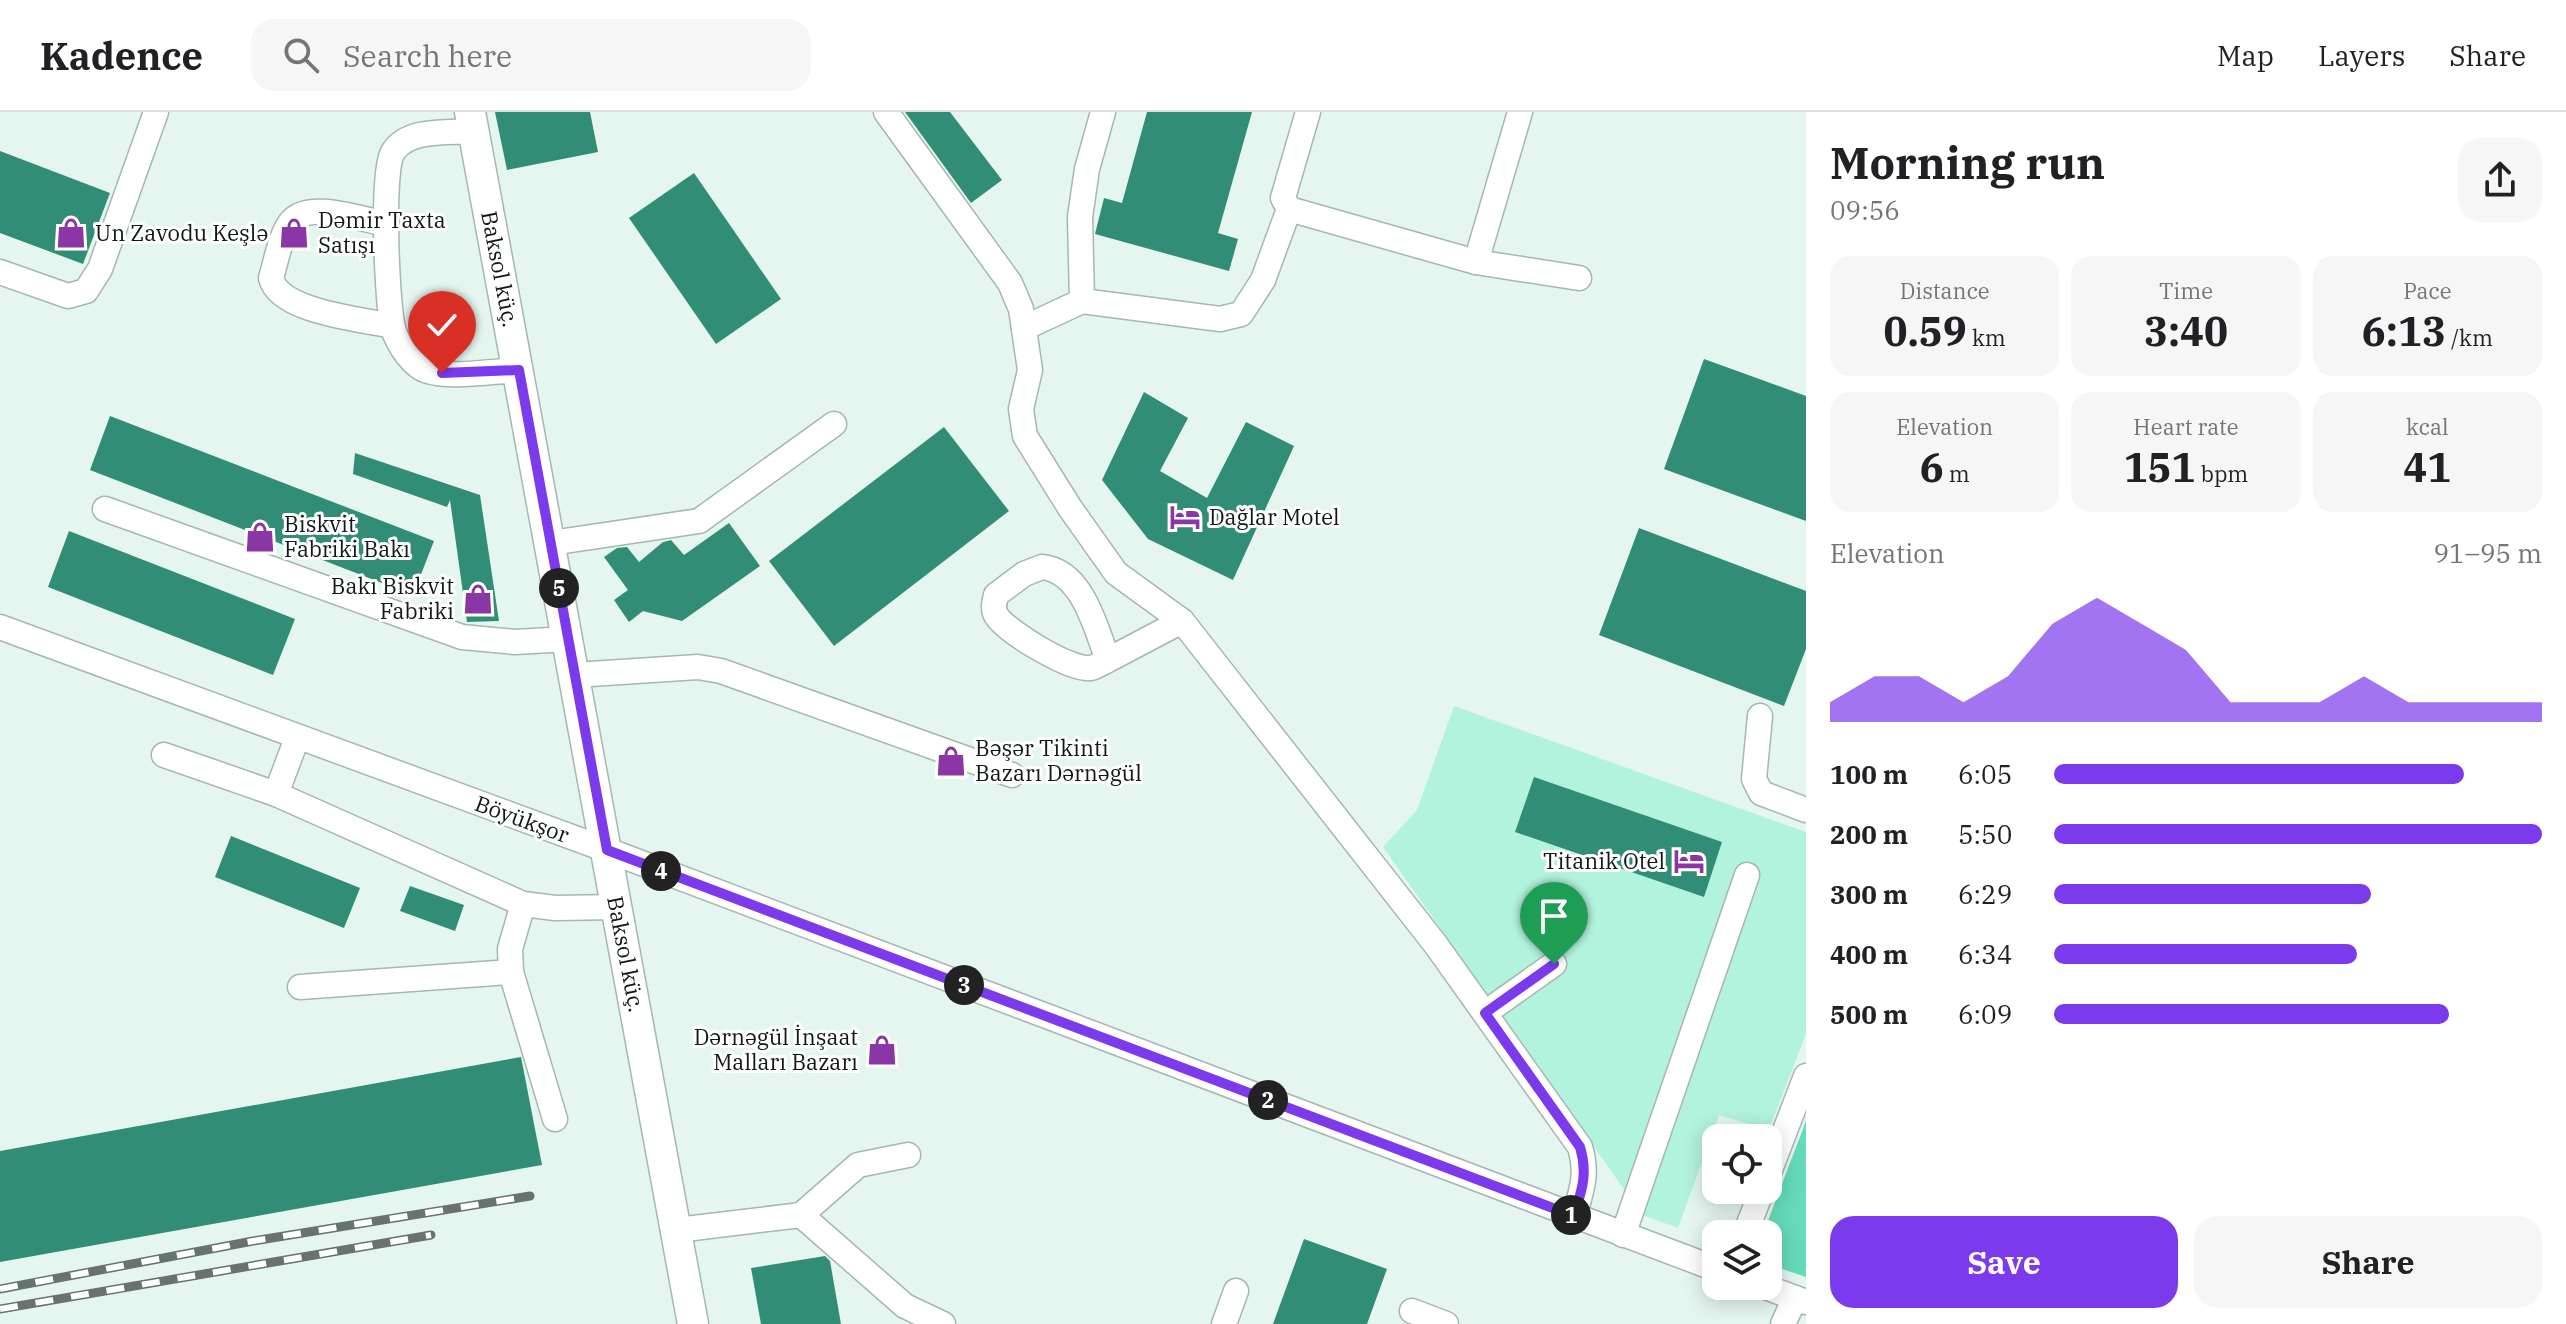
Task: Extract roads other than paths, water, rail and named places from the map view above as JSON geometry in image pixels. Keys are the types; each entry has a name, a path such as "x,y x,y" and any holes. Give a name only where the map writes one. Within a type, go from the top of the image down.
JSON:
{"main road":[{"name":"Baksol küç.","path":"471,122 693,1324"}],"street":[{"path":"0,272 68,296 86,291 100,269 156,112"},
{"path":"886,112 1010,283 1024,328 1030,370 1021,409 1025,436 1116,573 1182,621 1436,945 1580,1147 1586,1167 1585,1181 1574,1216"},
{"path":"1082,301 1080,217 1087,169 1103,112"},
{"path":"1308,112 1283,198 1289,209 1476,262 1579,278"},
{"path":"1476,262 1520,112"},
{"path":"471,122 415,136 393,152 388,166 387,224 392,326 408,357 423,370 442,373 519,370"},
{"path":"1024,328 1082,301 1220,319 1241,314 1263,280 1289,209"},
{"path":"387,224 312,211 300,214 288,225 271,278 282,298 310,308 392,326"},
{"path":"551,543 699,521 834,424"},
{"path":"105,509 462,637 515,642 568,639"},
{"path":"1108,660 1092,613 1060,574 1042,567 1012,581 996,595 993,605 997,617 1044,651 1079,667 1090,668 1108,660 1182,621"},
{"name":"Böyükşor","path":"0,627 607,850 1702,1264"},
{"path":"575,675 698,667 721,671 1012,775"},
{"path":"1760,716 1754,779 1761,793 1806,810"},
{"path":"276,794 297,738"},
{"path":"164,755 276,794 523,904 618,907"},
{"path":"1623,1235 1747,875"},
{"path":"523,904 510,949 511,972 555,1119"},
{"path":"1485,1013 1554,964"},
{"path":"300,987 511,972"},
{"path":"1782,1139 1806,1076"},
{"path":"677,1230 801,1215 858,1165 908,1155"},
{"path":"801,1215 904,1315 943,1324"},
{"path":"1224,1324 1236,1291"},
{"path":"1783,1324 1800,1300"},
{"path":"1412,1311 1446,1324"}],"railway":[{"path":"0,1289 253,1241 530,1196"},
{"path":"0,1309 431,1235"}],"place":[{"name":"Un Zavodu Keşlə","path":"71,233"},
{"name":"Dəmir Taxta Satışı","path":"294,233"},
{"name":"Dağlar Motel","path":"1185,517"},
{"name":"Biskvit Fabriki Bakı","path":"260,537"},
{"name":"Bakı Biskvit Fabriki","path":"478,599"},
{"name":"Bəşər Tikinti Bazarı Dərnəgül","path":"951,761"},
{"name":"Titanik Otel","path":"1689,861"},
{"name":"Dərnəgül İnşaat Malları Bazarı","path":"882,1050"}]}
